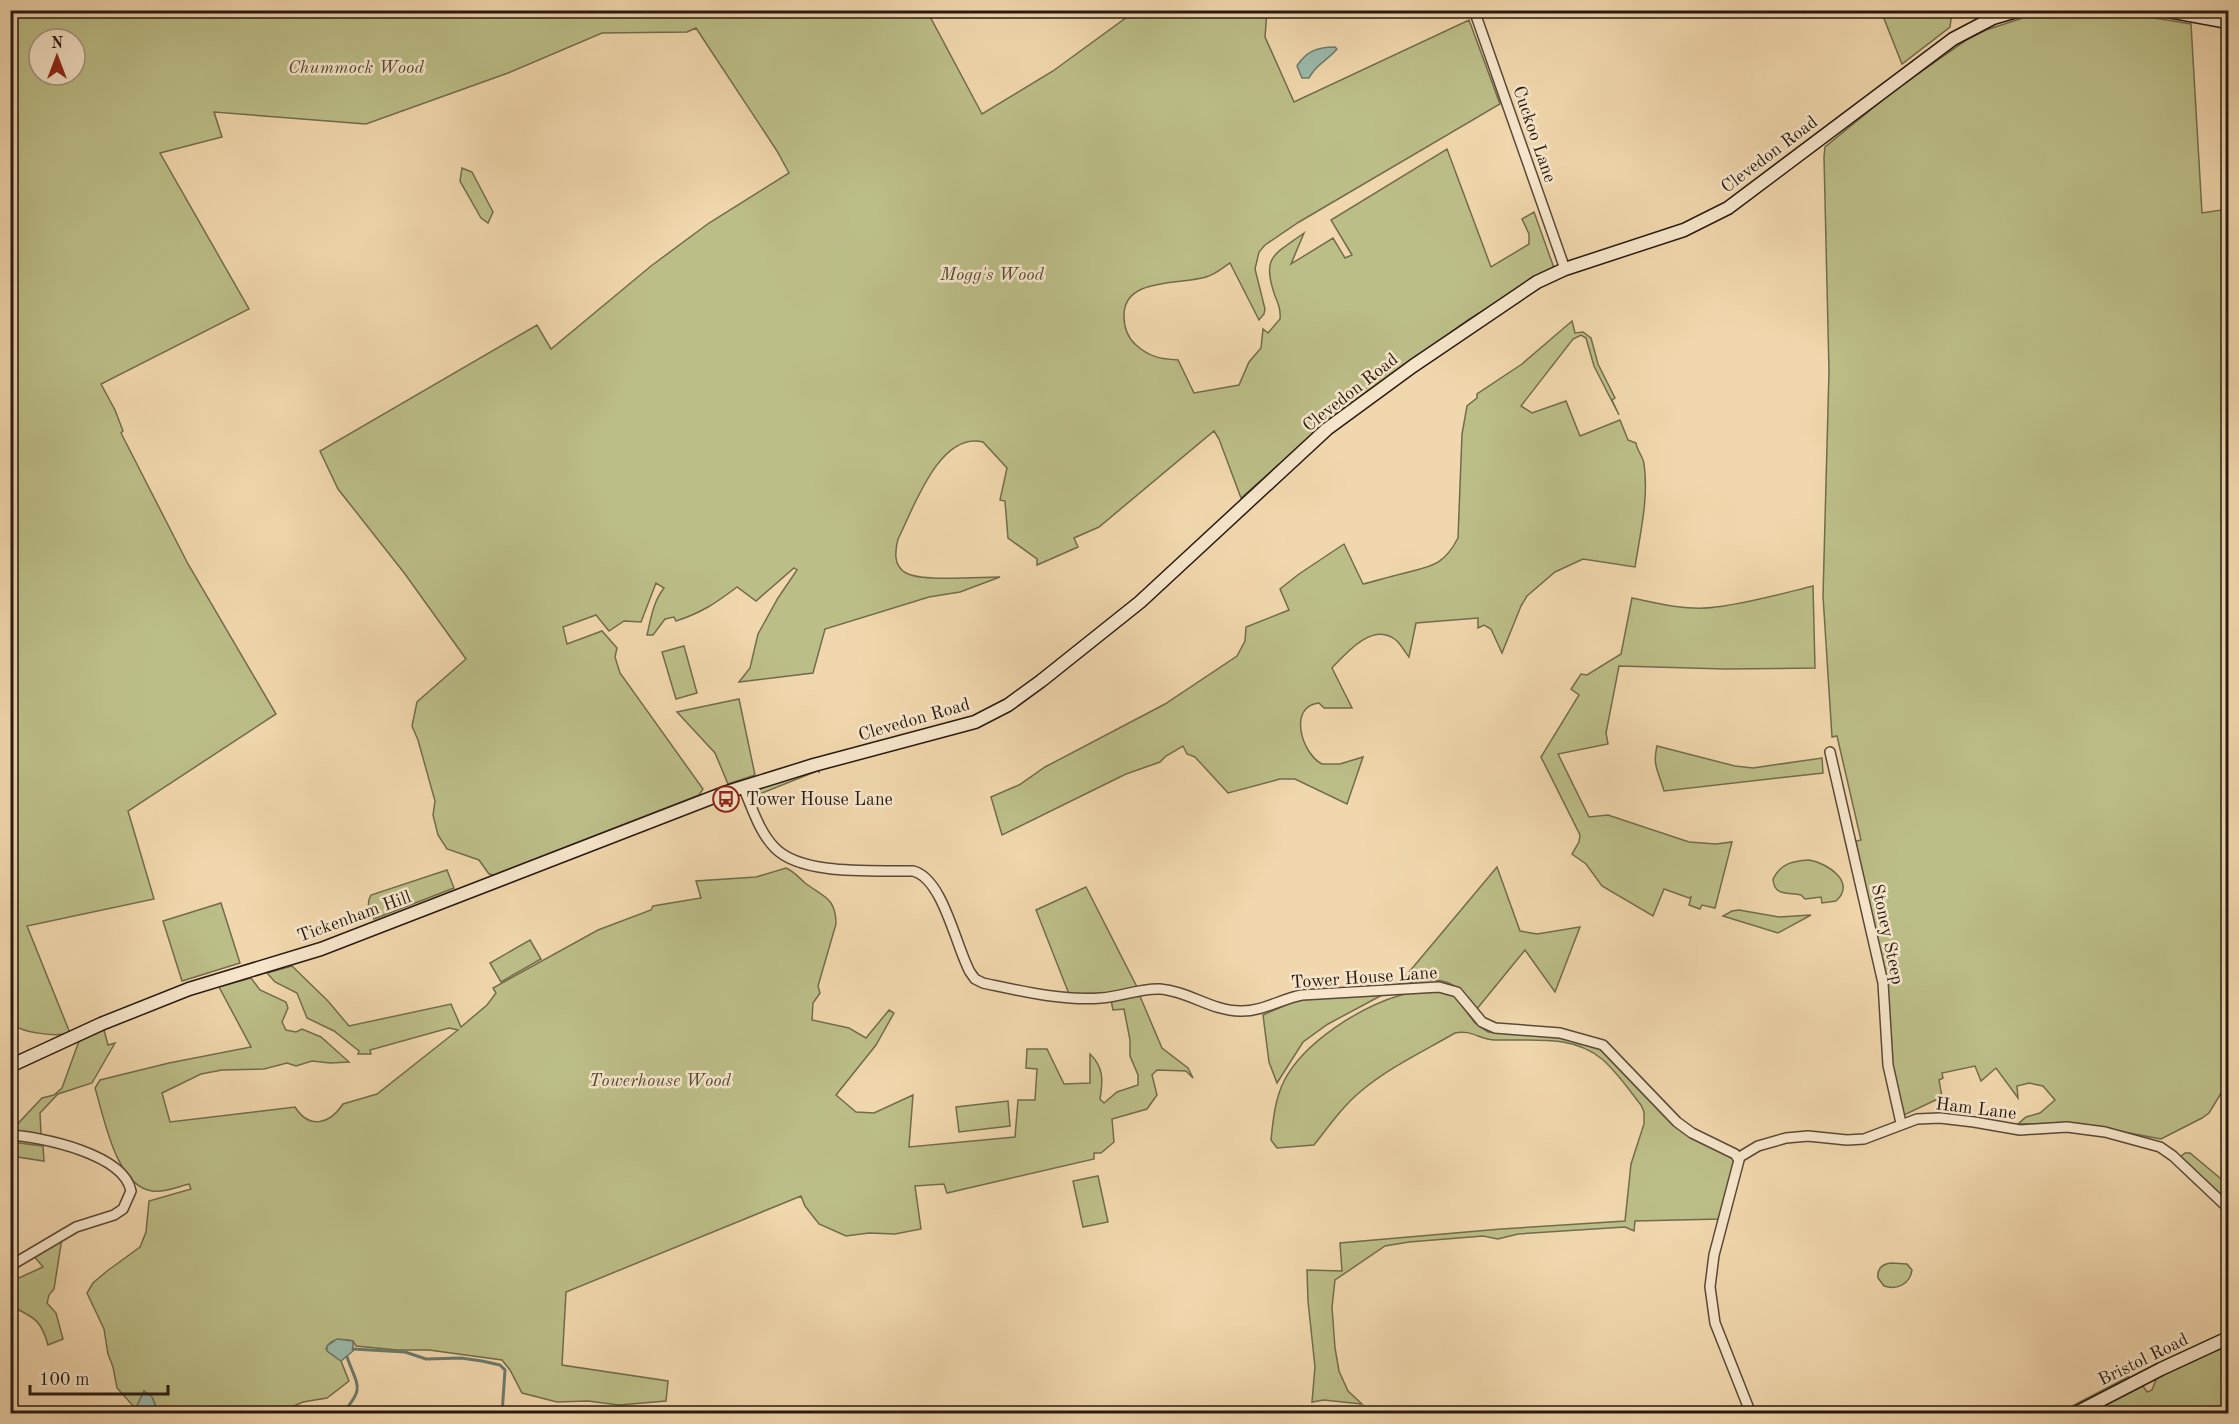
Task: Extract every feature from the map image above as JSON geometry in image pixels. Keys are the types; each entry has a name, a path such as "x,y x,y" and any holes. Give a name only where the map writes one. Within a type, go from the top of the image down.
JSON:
{"main road":[{"name":"Clevedon Road","path":"711,799 814,765 952,730 975,722 1008,705 1140,602 1327,429 1360,403 1503,303 1537,282 1565,269 1684,230 1728,208 1953,39 1993,18 2020,10"},
{"path":"2163,10 2229,22"},
{"name":"Tickenham Hill","path":"10,1066 101,1024 189,989 321,949 711,799"},
{"name":"Bristol Road","path":"2074,1413 2229,1338"}],"street":[{"name":"Cuckoo Lane","path":"1474,10 1565,269"},
{"name":"Stoney Steep","path":"1830,752 1883,983 1888,1065 1901,1123"},
{"name":"Tower House Lane","path":"743,787 768,839 781,853 790,858 814,866 922,874 934,889 946,911 970,972 975,979 983,983 1075,999 1103,998 1160,989 1179,993 1218,1008 1240,1011 1260,1009 1302,994 1379,988 1431,986 1448,988 1462,996 1482,1022 1495,1028 1560,1033 1603,1045 1677,1122 1692,1133 1735,1154 1738,1158"},
{"name":"Ham Lane","path":"1738,1158 1758,1146 1786,1138 1808,1136 1847,1140 1864,1139 1901,1123 1917,1119 1940,1118 2020,1130 2060,1126 2151,1143 2173,1156 2229,1208"},
{"path":"10,1135 42,1140 99,1158 117,1168 128,1180 131,1191 123,1209 114,1215 76,1227 10,1266"},
{"path":"1738,1158 1738,1169 1714,1255 1710,1287 1715,1323 1751,1413"}],"green space":[{"path":"2056,10 2112,11 2191,24 2202,213 2228,209 2228,1082 2209,1113 2161,1139 2076,1123 2018,1124 2026,1117 2040,1113 2055,1100 2043,1086 2029,1083 2017,1086 2018,1098 1996,1068 1981,1081 1975,1066 1942,1073 1943,1078 1939,1080 1942,1097 1904,1115 1895,1083 1856,841 1861,840 1837,736 1832,737 1823,596 1829,371 1825,147 1895,90 1968,39 1986,30"},
{"path":"10,11 927,11 982,114 1053,71 1131,14 1131,11 1267,11 1265,37 1294,102 1469,20 1500,104 1299,222 1265,245 1259,252 1255,269 1265,309 1259,320 1230,263 1206,277 1155,285 1133,295 1126,303 1124,316 1127,332 1133,342 1151,355 1178,360 1194,393 1239,385 1249,362 1261,348 1263,329 1268,333 1280,319 1269,272 1270,264 1278,252 1304,233 1291,264 1333,238 1345,258 1352,255 1331,220 1447,149 1491,267 1529,244 1529,234 1522,219 1534,212 1554,268 1468,320 1380,383 1323,425 1241,498 1214,431 1099,527 1074,538 1078,547 1037,565 1037,559 1008,538 1005,501 1000,500 1007,468 983,442 967,442 953,448 941,460 920,493 898,539 897,562 902,570 914,576 1000,577 960,592 929,597 825,629 813,673 739,682 750,668 758,634 797,570 794,568 756,601 737,587 693,615 676,621 674,617 665,619 653,635 647,635 651,616 664,588 656,583 641,622 624,621 609,631 596,615 563,627 567,644 602,631 617,648 615,657 620,673 703,789 699,795 494,875 489,874 479,860 447,849 438,835 433,815 435,801 412,726 417,702 466,659 405,574 338,489 320,451 537,325 551,349 651,266 709,223 789,173 696,28 687,32 602,33 508,73 366,124 214,112 222,137 160,153 249,309 101,384 115,410 123,431 121,433 188,564 276,714 128,811 154,899 27,926 70,1033 56,1035 38,1033 15,1026 10,1022"},
{"path":"1881,11 1952,11 1950,27 1902,64"},
{"path":"462,168 472,172 493,212 488,223 481,218 460,181"},
{"path":"1572,321 1575,333 1583,332 1591,338 1598,364 1615,398 1612,400 1619,415 1594,366 1586,338 1581,335 1573,339 1521,406 1532,413 1566,401 1580,436 1620,420 1628,440 1636,443 1644,464 1645,503 1635,567 1583,559 1555,572 1527,596 1502,653 1491,629 1484,625 1478,628 1478,618 1416,623 1409,657 1397,641 1379,634 1370,636 1353,647 1332,668 1352,708 1324,708 1319,703 1309,706 1303,712 1301,721 1301,731 1308,750 1322,764 1340,764 1363,757 1347,804 1295,779 1280,779 1228,793 1195,757 1187,754 1183,746 1160,762 1126,774 1002,835 991,797 1019,785 1045,767 1165,704 1237,656 1245,641 1246,627 1289,610 1280,589 1344,544 1363,584 1428,567 1447,555 1458,538 1462,434 1467,406 1477,398 1477,394 1522,364"},
{"path":"1813,586 1815,668 1725,669 1619,666 1606,733 1608,744 1558,754 1589,817 1608,815 1689,842 1716,844 1732,842 1715,908 1702,905 1700,909 1689,905 1691,897 1664,889 1653,916 1602,886 1586,864 1572,854 1580,835 1541,757 1579,695 1571,689 1581,674 1587,675 1621,654 1632,598 1674,606 1706,608 1753,601"},
{"path":"684,646 697,693 676,699 662,652"},
{"path":"739,699 755,775 728,784 715,753 677,712"},
{"path":"1657,746 1735,766 1753,768 1822,758 1823,773 1664,791 1656,764"},
{"path":"818,769 819,772 762,793 755,803 751,798 753,790"},
{"path":"1809,860 1831,869 1841,880 1842,894 1836,901 1822,903 1821,897 1805,899 1801,895 1783,893 1776,889 1773,879 1780,869 1793,862"},
{"path":"1497,867 1520,931 1537,934 1580,927 1555,992 1525,950 1476,1010 1459,990 1444,981 1399,984"},
{"name":"Towerhouse Wood","path":"786,868 828,899 834,909 836,924 818,986 820,993 813,1003 812,1020 849,1028 866,1038 889,1010 894,1013 876,1045 836,1095 856,1112 874,1113 913,1095 909,1147 1015,1137 1018,1100 1035,1100 1037,1069 1026,1068 1027,1049 1047,1049 1064,1084 1090,1083 1090,1054 1100,1069 1102,1080 1100,1099 1104,1103 1117,1092 1138,1085 1138,1075 1130,1056 1130,1040 1124,1009 1113,1010 1111,1000 1139,994 1162,1048 1188,1068 1193,1078 1186,1071 1157,1070 1152,1075 1157,1095 1147,1109 1112,1119 1114,1142 1101,1153 1094,1153 1094,1159 947,1193 944,1184 915,1186 921,1229 895,1234 869,1233 846,1236 819,1224 805,1206 801,1196 566,1292 562,1365 668,1381 666,1401 619,1405 588,1401 557,1402 522,1393 502,1360 429,1350 356,1346 353,1341 341,1339 331,1342 326,1349 341,1361 349,1381 327,1398 303,1402 287,1409 274,1406 258,1413 150,1413 156,1407 153,1399 144,1391 137,1406 134,1407 117,1388 104,1329 87,1293 93,1283 140,1247 146,1232 149,1201 191,1189 189,1184 152,1191 140,1186 129,1177 113,1148 95,1088 100,1080 169,1063 251,1047 219,987 251,978 260,990 286,1002 288,1008 282,1022 286,1030 296,1032 302,1029 321,1037 349,1062 312,1061 296,1066 287,1063 264,1069 222,1070 201,1074 162,1093 170,1122 295,1107 306,1119 319,1122 332,1116 343,1104 377,1094 458,1030 449,1028 370,1050 371,1054 358,1054 359,1051 334,1031 307,1018 297,993 275,982 267,973 292,966 328,1001 349,1026 451,1004 461,1027 487,1005 496,993 493,988 598,930 651,910 653,906 701,898 696,881 756,877"},
{"path":"447,870 454,888 374,919 369,907 371,895"},
{"path":"1086,887 1137,987 1107,993 1069,994 1036,910"},
{"path":"221,903 240,963 182,981 163,921"},
{"path":"1739,910 1779,917 1811,915 1778,933 1723,916"},
{"path":"530,940 541,959 501,982 490,963"},
{"path":"1433,991 1455,996 1475,1023 1488,1032 1560,1035 1601,1047 1655,1106 1736,1159 1720,1219 1635,1221 1634,1231 1625,1227 1518,1234 1498,1239 1483,1236 1385,1246 1335,1280 1332,1307 1339,1371 1348,1391 1362,1404 1324,1400 1312,1402 1315,1367 1307,1270 1342,1271 1340,1243 1625,1221 1631,1164 1644,1124 1644,1112 1623,1081 1602,1059 1590,1051 1564,1042 1495,1040 1466,1032 1455,1033 1371,1083 1347,1104 1314,1145 1277,1148 1271,1140 1278,1095 1293,1067 1305,1053 1335,1028 1368,1008 1401,995"},
{"path":"1384,994 1328,1024 1303,1042 1277,1083 1269,1062 1263,1015 1297,1000"},
{"path":"104,1030 108,1045 115,1043 92,1083 58,1094 40,1113 41,1134 11,1131 42,1098 54,1095 62,1088 79,1041"},
{"path":"1008,1101 1010,1126 959,1132 956,1107"},
{"path":"11,1142 43,1146 44,1161 11,1156"},
{"path":"2185,1153 2190,1153 2226,1183 2228,1181 2228,1201 2180,1157"},
{"path":"1098,1176 1108,1222 1083,1227 1073,1181"},
{"path":"62,1238 54,1289 47,1303 56,1313 63,1339 48,1345 39,1324 11,1306 10,1282 43,1267 33,1255"},
{"path":"1891,1263 1907,1264 1912,1270 1905,1283 1898,1287 1884,1286 1878,1278 1881,1268"},
{"path":"2228,1344 2228,1413 2084,1414 2143,1386 2147,1392 2152,1390 2157,1377"},
{"path":"2128,1375 2129,1379 2065,1413 2057,1414 2126,1378"}],"shaded area":[{"path":"1335,47 1337,49 1309,78 1302,78 1297,66 1308,53"},
{"path":"337,1339 353,1341 353,1351 341,1361 327,1351 327,1346"},
{"path":"144,1391 152,1397 156,1407 150,1413 137,1413 134,1407 137,1406"}],"waterway":[{"path":"353,1349 405,1352 426,1359 461,1358 500,1365 505,1370 502,1414"},
{"path":"342,1414 357,1392 347,1357"}],"place":[{"name":"Tower House Lane","path":"726,799"}],"park label":[{"name":"Chummock Wood","path":"356,67"},
{"name":"Mogg's Wood","path":"992,274"}]}
